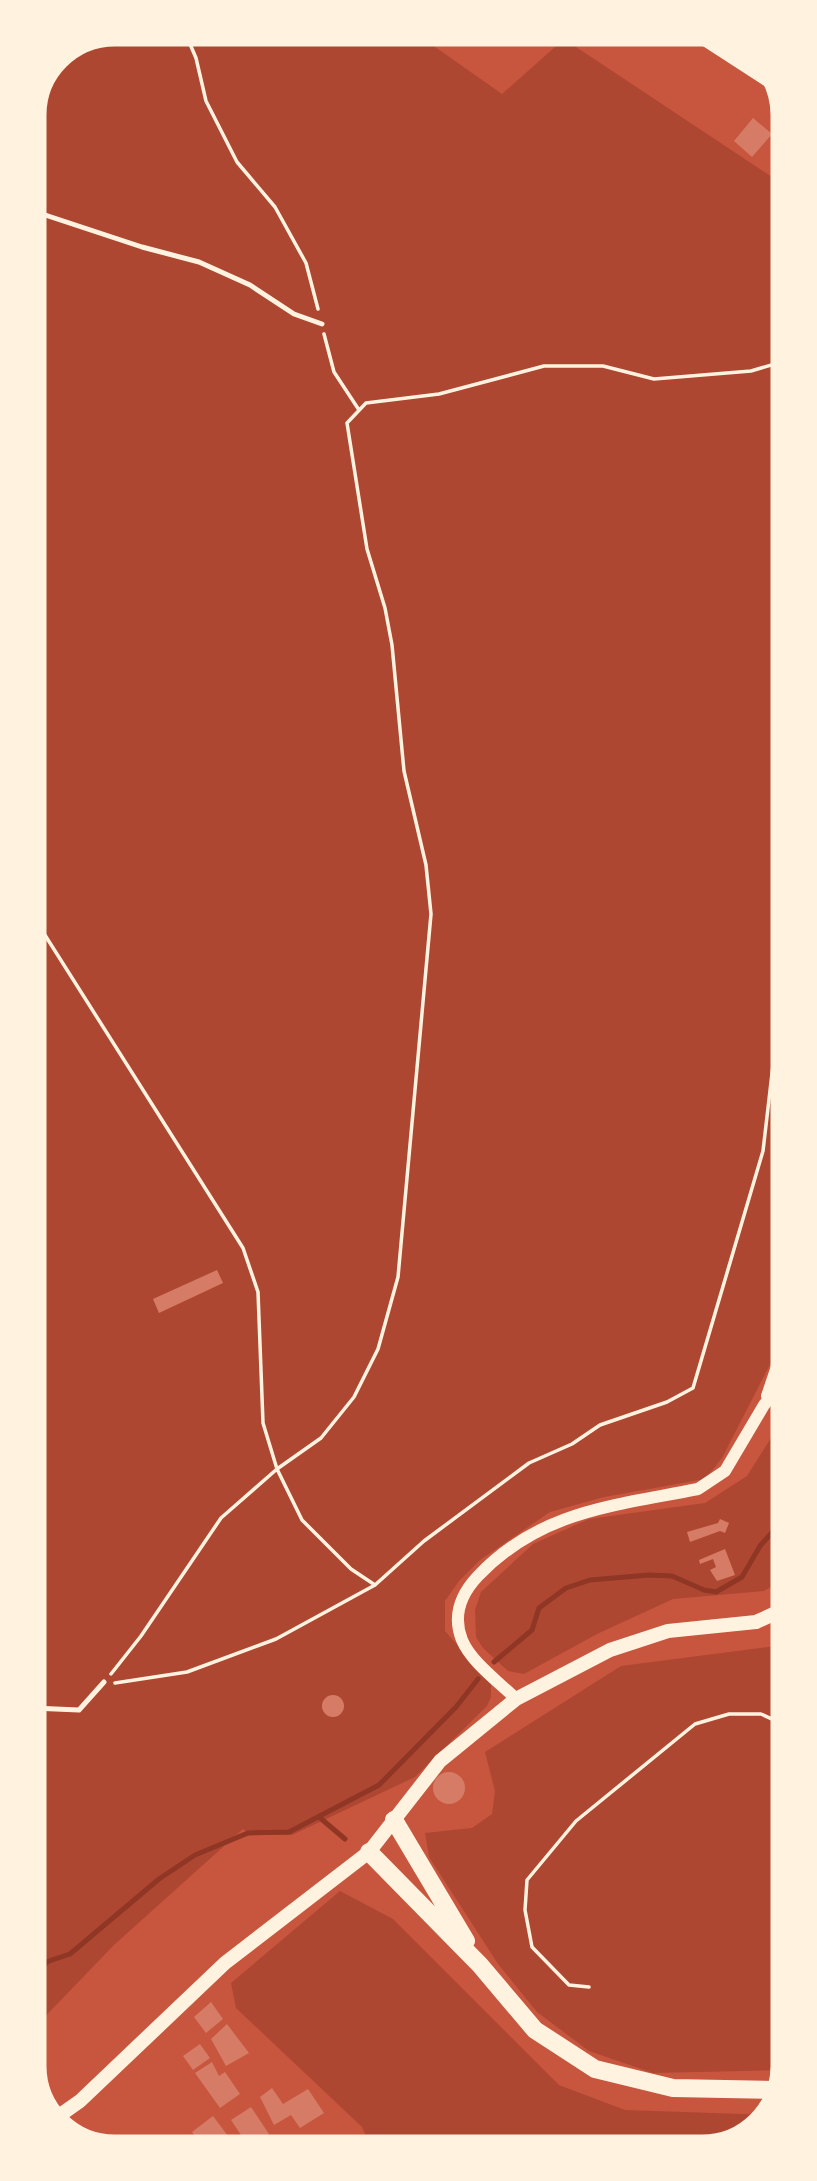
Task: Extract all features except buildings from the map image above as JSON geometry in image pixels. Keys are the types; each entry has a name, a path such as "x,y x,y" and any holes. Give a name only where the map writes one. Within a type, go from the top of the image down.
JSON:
{"highway":[{"path":"394,1820 481,1965"},
{"path":"369,1852 481,1965 535,2030 596,2069 673,2088 771,2090"}],"main road":[{"path":"61,2115 79,2101 225,1963 369,1852 440,1761 516,1699 610,1650 668,1632 756,1622 775,1613"}],"street":[{"path":"723,45 763,75"},
{"path":"764,1405 775,1372"},
{"path":"516,1699 463,1642 458,1612 470,1585 490,1563 519,1541 575,1514 621,1502 698,1489 710,1484 725,1471 775,1391"}],"lane":[{"path":"42,214 142,247 199,262 250,285 294,314 322,324"},
{"path":"42,1708 79,1710 104,1682"}],"path":[{"path":"189,42 196,58 206,101 237,162 275,207 306,262 334,372 359,410"},
{"path":"104,1682 141,1636 221,1518 277,1469 321,1438 354,1397 378,1349 398,1277 430,914 426,865 404,771 397,721 392,645 385,608 367,549 346,423 366,403 439,394 544,366 603,366 654,379 751,371 775,364"},
{"path":"42,930 243,1248 258,1292 263,1423 277,1469 302,1520 351,1569 375,1585"},
{"path":"104,1682 127,1683 187,1672 276,1639 375,1585 424,1541 529,1463 572,1444 600,1425 667,1402 693,1388 763,1151 775,1048"},
{"path":"589,1987 569,1985 532,1947 525,1910 527,1880 576,1821 695,1724 729,1714 761,1714 775,1720"}],"shaded area":[{"path":"428,42 502,94 561,42 569,42 775,179 775,1354 722,1458 705,1479 604,1497 550,1512 480,1560 459,1581 445,1601 445,1631 491,1683 491,1697 487,1706 415,1777 292,1835 250,1835 243,1829 114,1945 42,2020 44,96 57,71 67,60 101,43"},
{"path":"775,1431 775,1584 764,1591 673,1599 597,1634 524,1674 508,1671 483,1648 476,1637 475,1610 481,1592 533,1544 589,1519 705,1503 747,1476"},
{"path":"775,1646 775,2070 653,2073 589,2051 537,2012 498,1964 429,1857 425,1833 472,1828 492,1814 495,1791 485,1752 621,1666"},
{"path":"340,1891 393,1919 559,2085 625,2110 757,2115 742,2127 721,2137 702,2139 367,2139 362,2127 236,2008 231,1983"}],"waterway":[{"path":"494,1662 532,1630 539,1608 566,1588 590,1580 649,1575 672,1576 704,1590 716,1592 742,1577 760,1546 775,1529"},
{"path":"42,1966 70,1954 159,1879 195,1855 248,1833 289,1832 379,1785 456,1707 478,1679"},
{"path":"319,1817 345,1839"}]}
